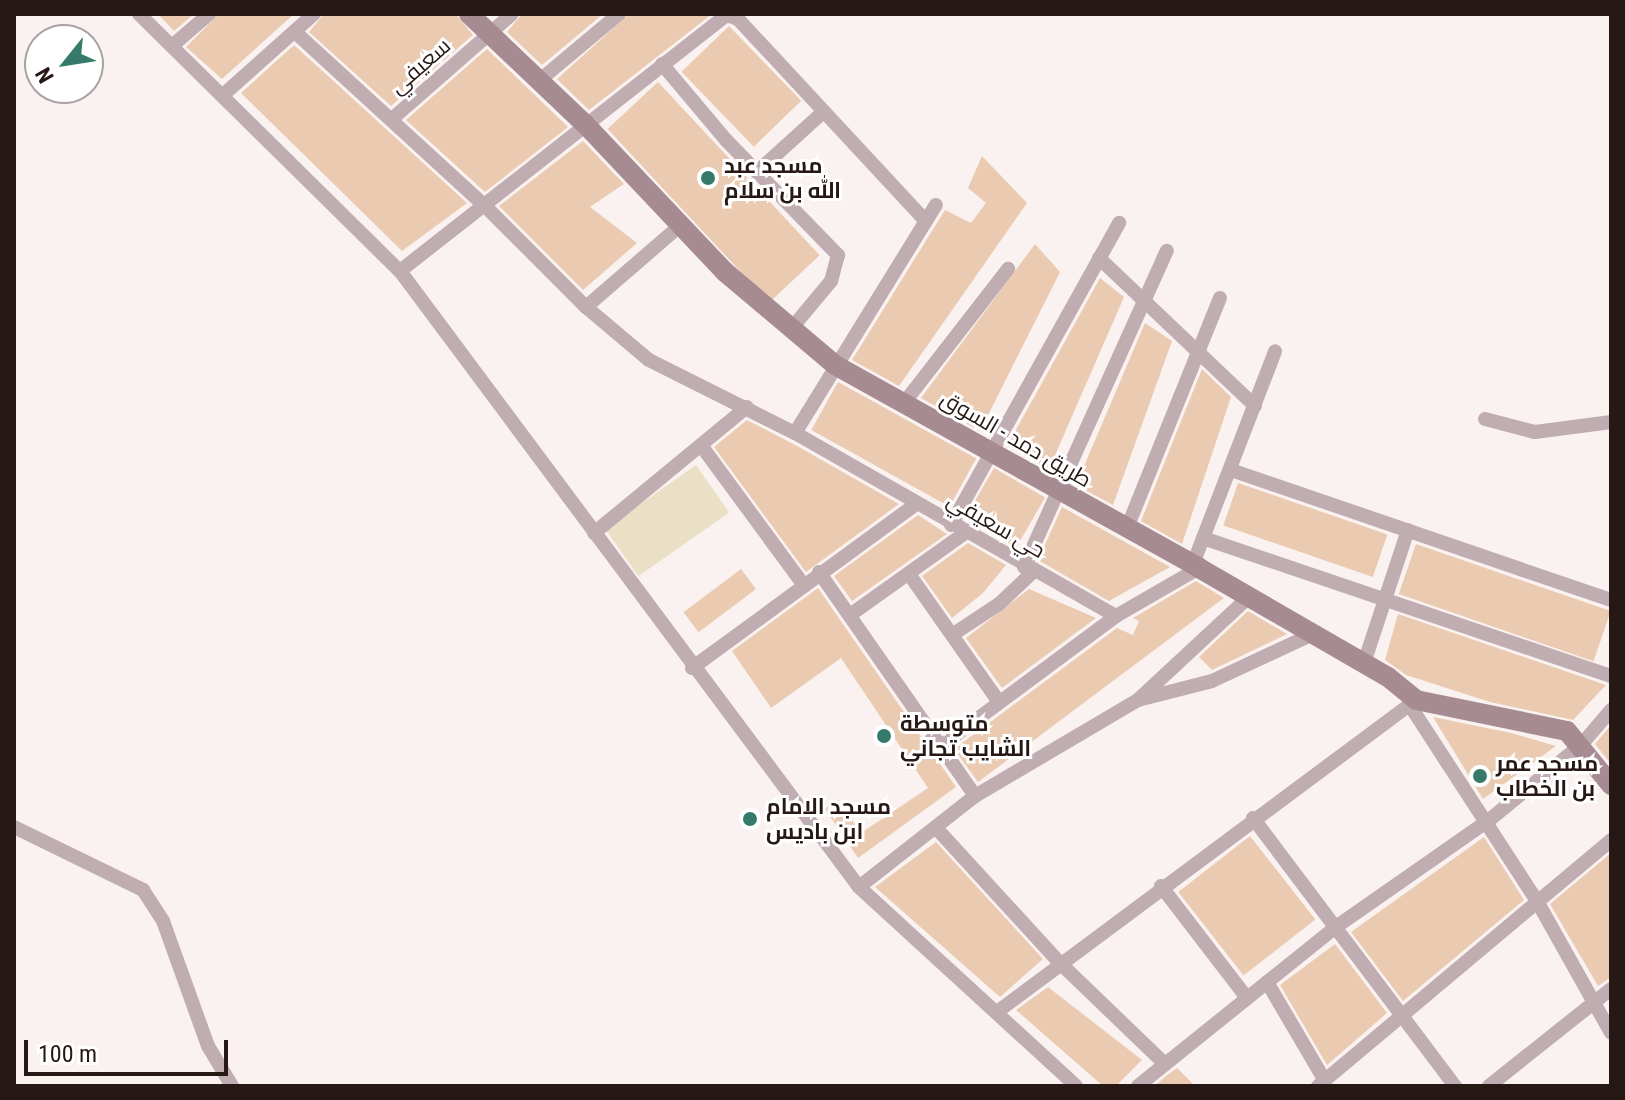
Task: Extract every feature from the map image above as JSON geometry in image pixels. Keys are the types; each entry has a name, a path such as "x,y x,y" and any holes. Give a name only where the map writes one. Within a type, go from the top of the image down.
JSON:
{"main road":[{"name":"طريق دمد - السوق","path":"469,14 585,124 683,223 725,272 835,365 1364,663 1413,702 1567,731 1582,744 1611,785"}],"street":[{"path":"139,14 400,271 692,668 796,796 859,887 1076,1086"},
{"path":"173,45 209,14"},
{"name":"سعيفي","path":"392,119 512,14"},
{"path":"540,80 619,14"},
{"path":"223,95 311,15"},
{"path":"400,271 486,207 585,124 723,17 733,16 926,221"},
{"path":"295,32 486,207 586,307 649,360 747,407 916,504"},
{"path":"662,64 839,260 831,281 791,329"},
{"path":"757,172 822,113"},
{"path":"795,433 936,205"},
{"path":"586,307 683,223"},
{"path":"850,615 909,574 958,529 989,452 1119,223"},
{"path":"952,635 999,604 1029,569 1058,493 1167,251"},
{"path":"1099,258 1255,406"},
{"path":"904,403 1008,269"},
{"path":"1127,528 1220,298"},
{"path":"941,746 1116,616 1196,566 1203,538 1275,351"},
{"path":"594,533 703,448 747,407"},
{"path":"1485,419 1535,432 1611,422"},
{"path":"703,448 803,584"},
{"path":"1231,470 1611,600"},
{"name":"حي سعيفي","path":"692,668 819,572 916,504 1116,616"},
{"path":"1364,663 1382,600 1408,530"},
{"path":"1203,538 1611,676"},
{"path":"819,572 975,796"},
{"path":"909,574 999,702"},
{"path":"859,887 938,830 975,796 1138,700 1249,597"},
{"path":"1138,700 1212,681 1313,634"},
{"path":"997,1012 1042,982 1060,963 1161,886 1413,702 1537,901 1611,1033"},
{"path":"1138,1086 1333,929 1488,821 1582,744 1611,710"},
{"path":"1253,818 1333,929 1455,1086"},
{"path":"14,827 143,890 163,921 208,1046 232,1086"},
{"path":"938,830 1060,963 1165,1064"},
{"path":"1267,982 1321,1083 1399,1014 1611,840"},
{"path":"1161,886 1247,998"},
{"path":"1489,1086 1611,989"}],"shaded area":[{"path":"696,465 729,513 638,576 605,529"}],"building":[{"path":"158,14 194,14 174,31"},
{"path":"219,14 294,14 222,79 186,47"},
{"path":"324,14 456,14 473,35 391,106 309,32"},
{"path":"522,14 603,14 542,65 507,32"},
{"path":"629,14 712,14 589,110 557,79"},
{"path":"729,26 801,101 754,147 682,72"},
{"path":"294,45 467,203 402,251 241,93"},
{"path":"487,49 568,127 485,192 406,120"},
{"path":"658,82 820,255 769,302 608,129"},
{"path":"583,141 624,184 590,207 637,243 583,290 499,206"},
{"path":"982,156 1027,203 899,386 852,360 945,210 971,223 986,203 968,188"},
{"path":"1035,244 1060,272 980,431 921,398"},
{"path":"1100,278 1124,297 1049,469 1007,446"},
{"path":"1145,323 1172,341 1113,505 1076,485"},
{"path":"1202,369 1231,397 1182,544 1141,521"},
{"path":"838,382 976,459 950,507 811,430"},
{"path":"747,420 899,504 806,572 714,447"},
{"path":"994,468 1045,497 1016,548 965,518"},
{"path":"1238,483 1387,534 1373,577 1223,526"},
{"path":"1062,507 1170,567 1109,601 1038,560"},
{"path":"918,515 947,534 852,601 834,576"},
{"path":"968,543 1006,565 983,593 952,618 922,576"},
{"path":"1416,544 1611,611 1594,661 1399,594"},
{"path":"741,569 756,589 699,632 683,612"},
{"path":"1196,581 1224,598 978,782 954,749 1117,628 1133,635 1139,621 1133,618"},
{"path":"818,588 956,787 858,858 825,809 838,800 861,833 928,788 841,658 771,708 732,651"},
{"path":"1029,589 1096,618 1002,688 966,638"},
{"path":"1248,611 1287,634 1212,670 1199,657"},
{"path":"1398,614 1606,685 1573,720 1490,702 1406,675 1385,660"},
{"path":"1433,717 1511,733 1556,746 1483,799"},
{"path":"1611,725 1611,764 1595,744"},
{"path":"1250,836 1315,920 1244,976 1178,892"},
{"path":"1484,837 1524,900 1403,1001 1351,932"},
{"path":"936,842 1043,959 1000,997 875,887"},
{"path":"1611,853 1611,977 1598,986 1550,904"},
{"path":"1335,944 1387,1013 1327,1065 1280,985"},
{"path":"1048,987 1142,1060 1116,1086 1103,1086 1016,1010"},
{"path":"1177,1068 1195,1086 1155,1086 1166,1076"}],"place":[{"name":"مسجد عبد الله بن سلام","path":"708,178"},
{"name":"متوسطة الشايب تجاني","path":"884,736"},
{"name":"مسجد عمر بن الخطاب","path":"1480,776"},
{"name":"مسجد الامام ابن باديس","path":"750,819"}]}
